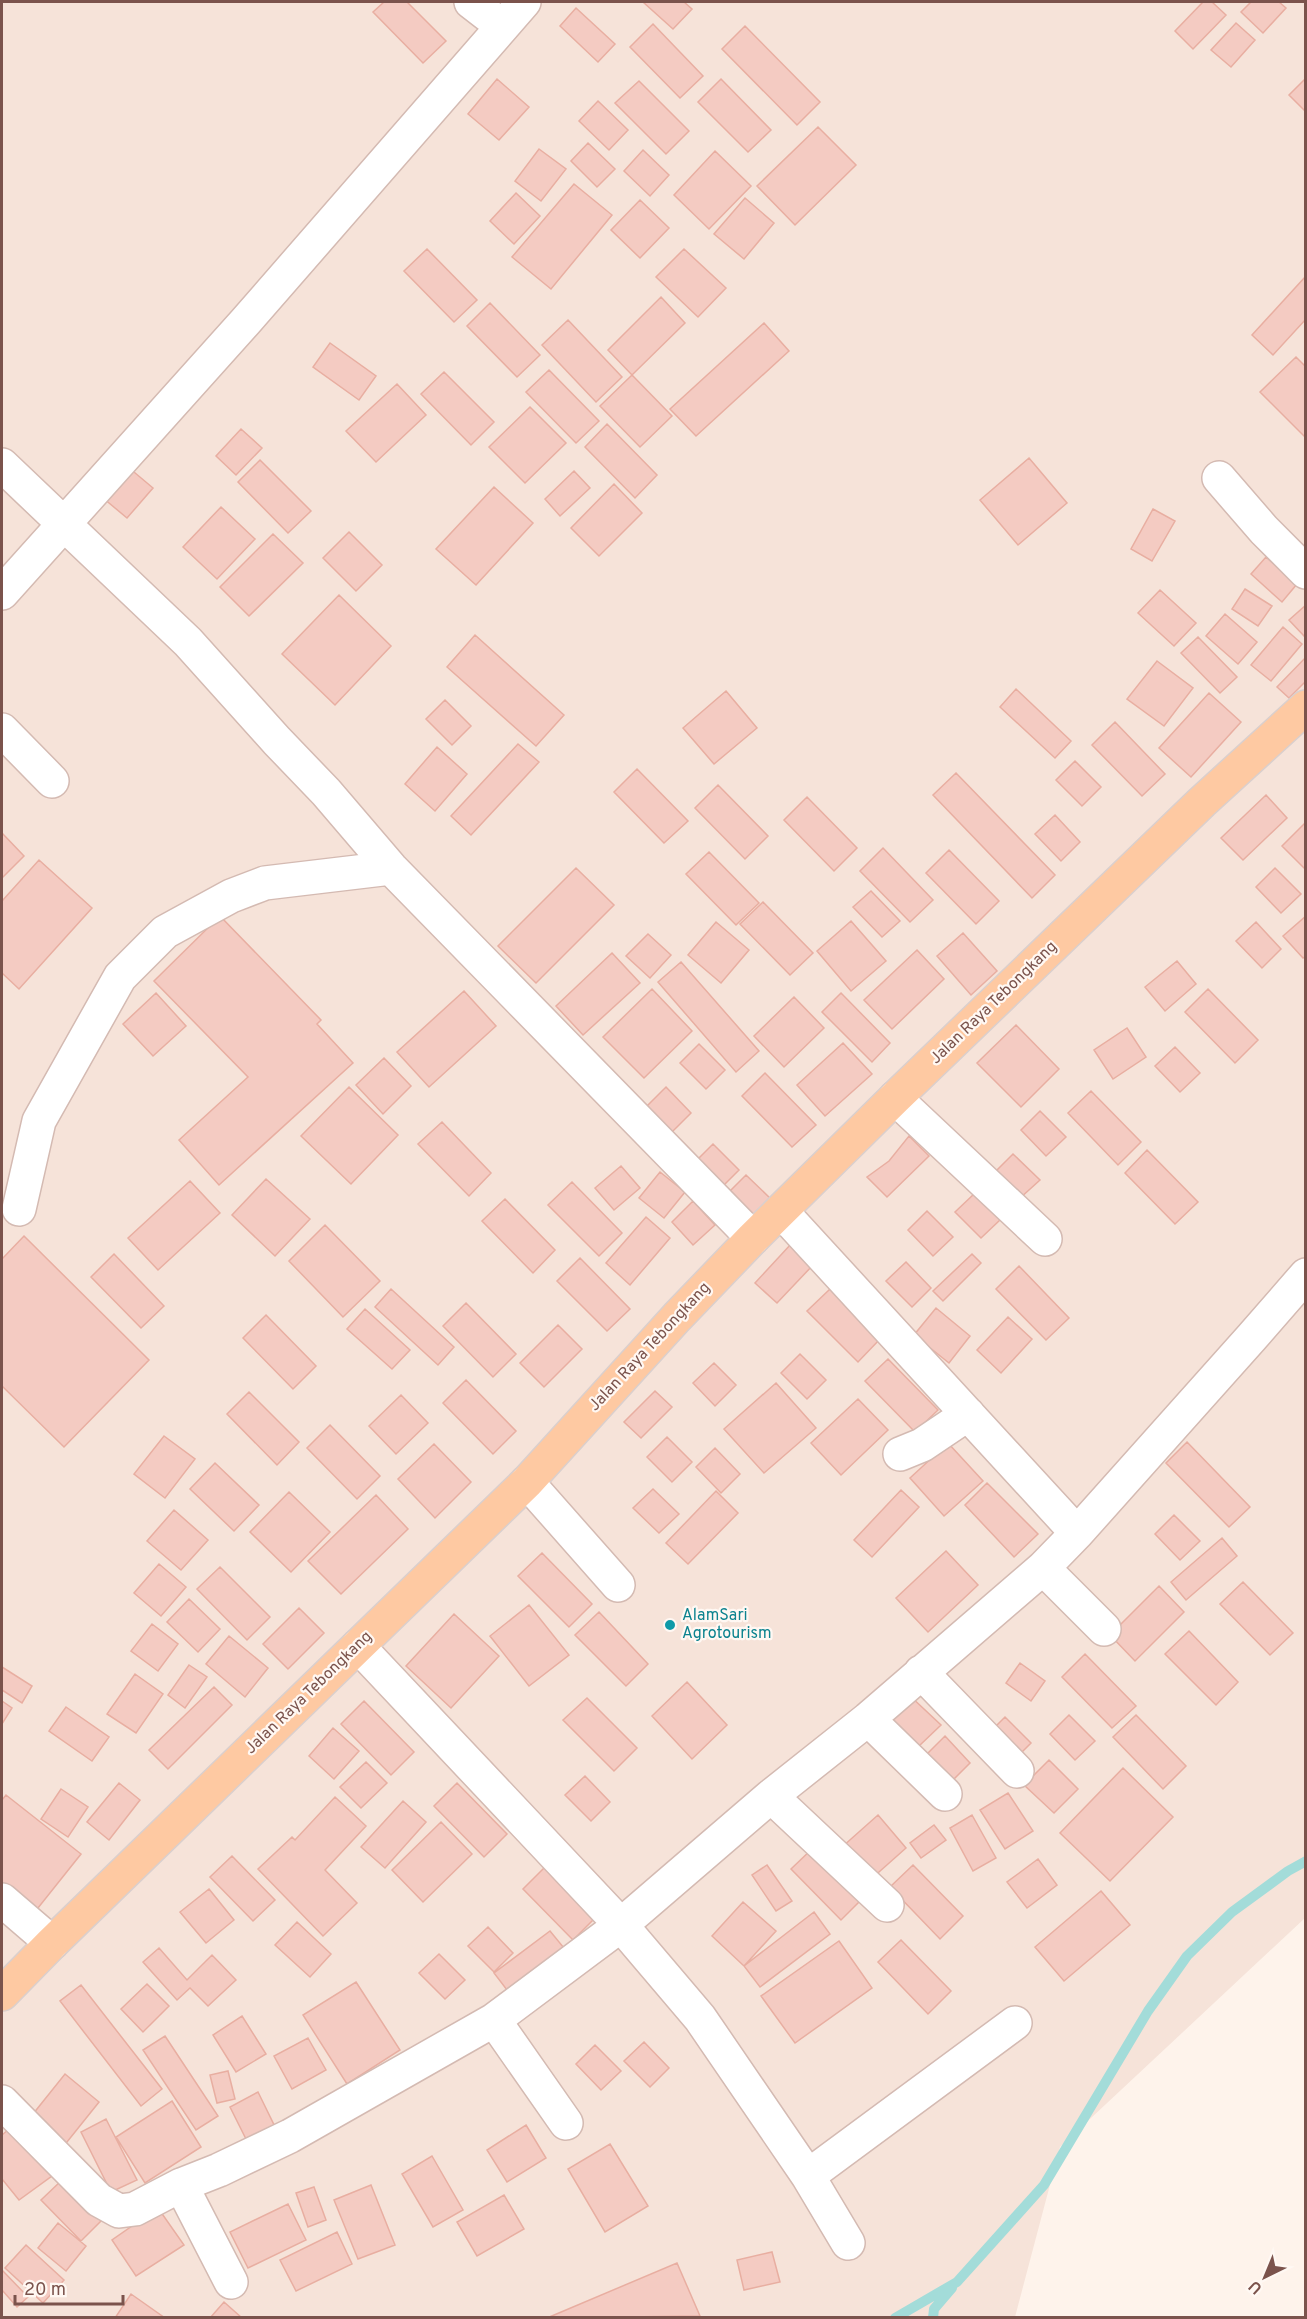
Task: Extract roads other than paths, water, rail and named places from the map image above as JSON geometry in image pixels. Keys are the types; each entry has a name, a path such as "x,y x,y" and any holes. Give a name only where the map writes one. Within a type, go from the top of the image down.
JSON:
{"main road":[{"name":"Jalan Raya Tebongkang","path":"2,1994 527,1482 677,1317 895,1098 1202,802 1305,707"}],"street":[{"path":"471,2 502,26"},
{"path":"2,593 246,321 524,2"},
{"path":"2,465 188,642 326,792 391,868 753,1239"},
{"path":"1219,478 1264,530 1305,572"},
{"path":"2,730 52,782"},
{"path":"19,1209 39,1121 120,977 165,932 231,896 265,883 391,868"},
{"path":"895,1098 1045,1239"},
{"path":"781,1211 1077,1533"},
{"path":"2,2102 99,2200 119,2211 135,2209 181,2185 219,2170 290,2136 494,2020 621,1925 771,1796 868,1719 1043,1568 1077,1533 1305,1275"},
{"path":"900,1454 922,1445 968,1414"},
{"path":"527,1482 618,1584"},
{"path":"1043,1568 1104,1629"},
{"path":"357,1646 621,1925 700,2018 808,2176 848,2243"},
{"path":"921,1672 1017,1771"},
{"path":"868,1719 945,1794"},
{"path":"771,1796 887,1905"},
{"path":"2,1900 52,1943"},
{"path":"494,2020 566,2123"},
{"path":"808,2176 1015,2023"},
{"path":"181,2185 231,2282"}],"waterway":[{"path":"895,2318 957,2282 1044,2185 1148,2011 1187,1956 1232,1912 1288,1871 1306,1861"},
{"path":"933,2318 934,2309 952,2288"}],"place":[{"name":"AlamSari Agrotourism","path":"670,1625"}]}
